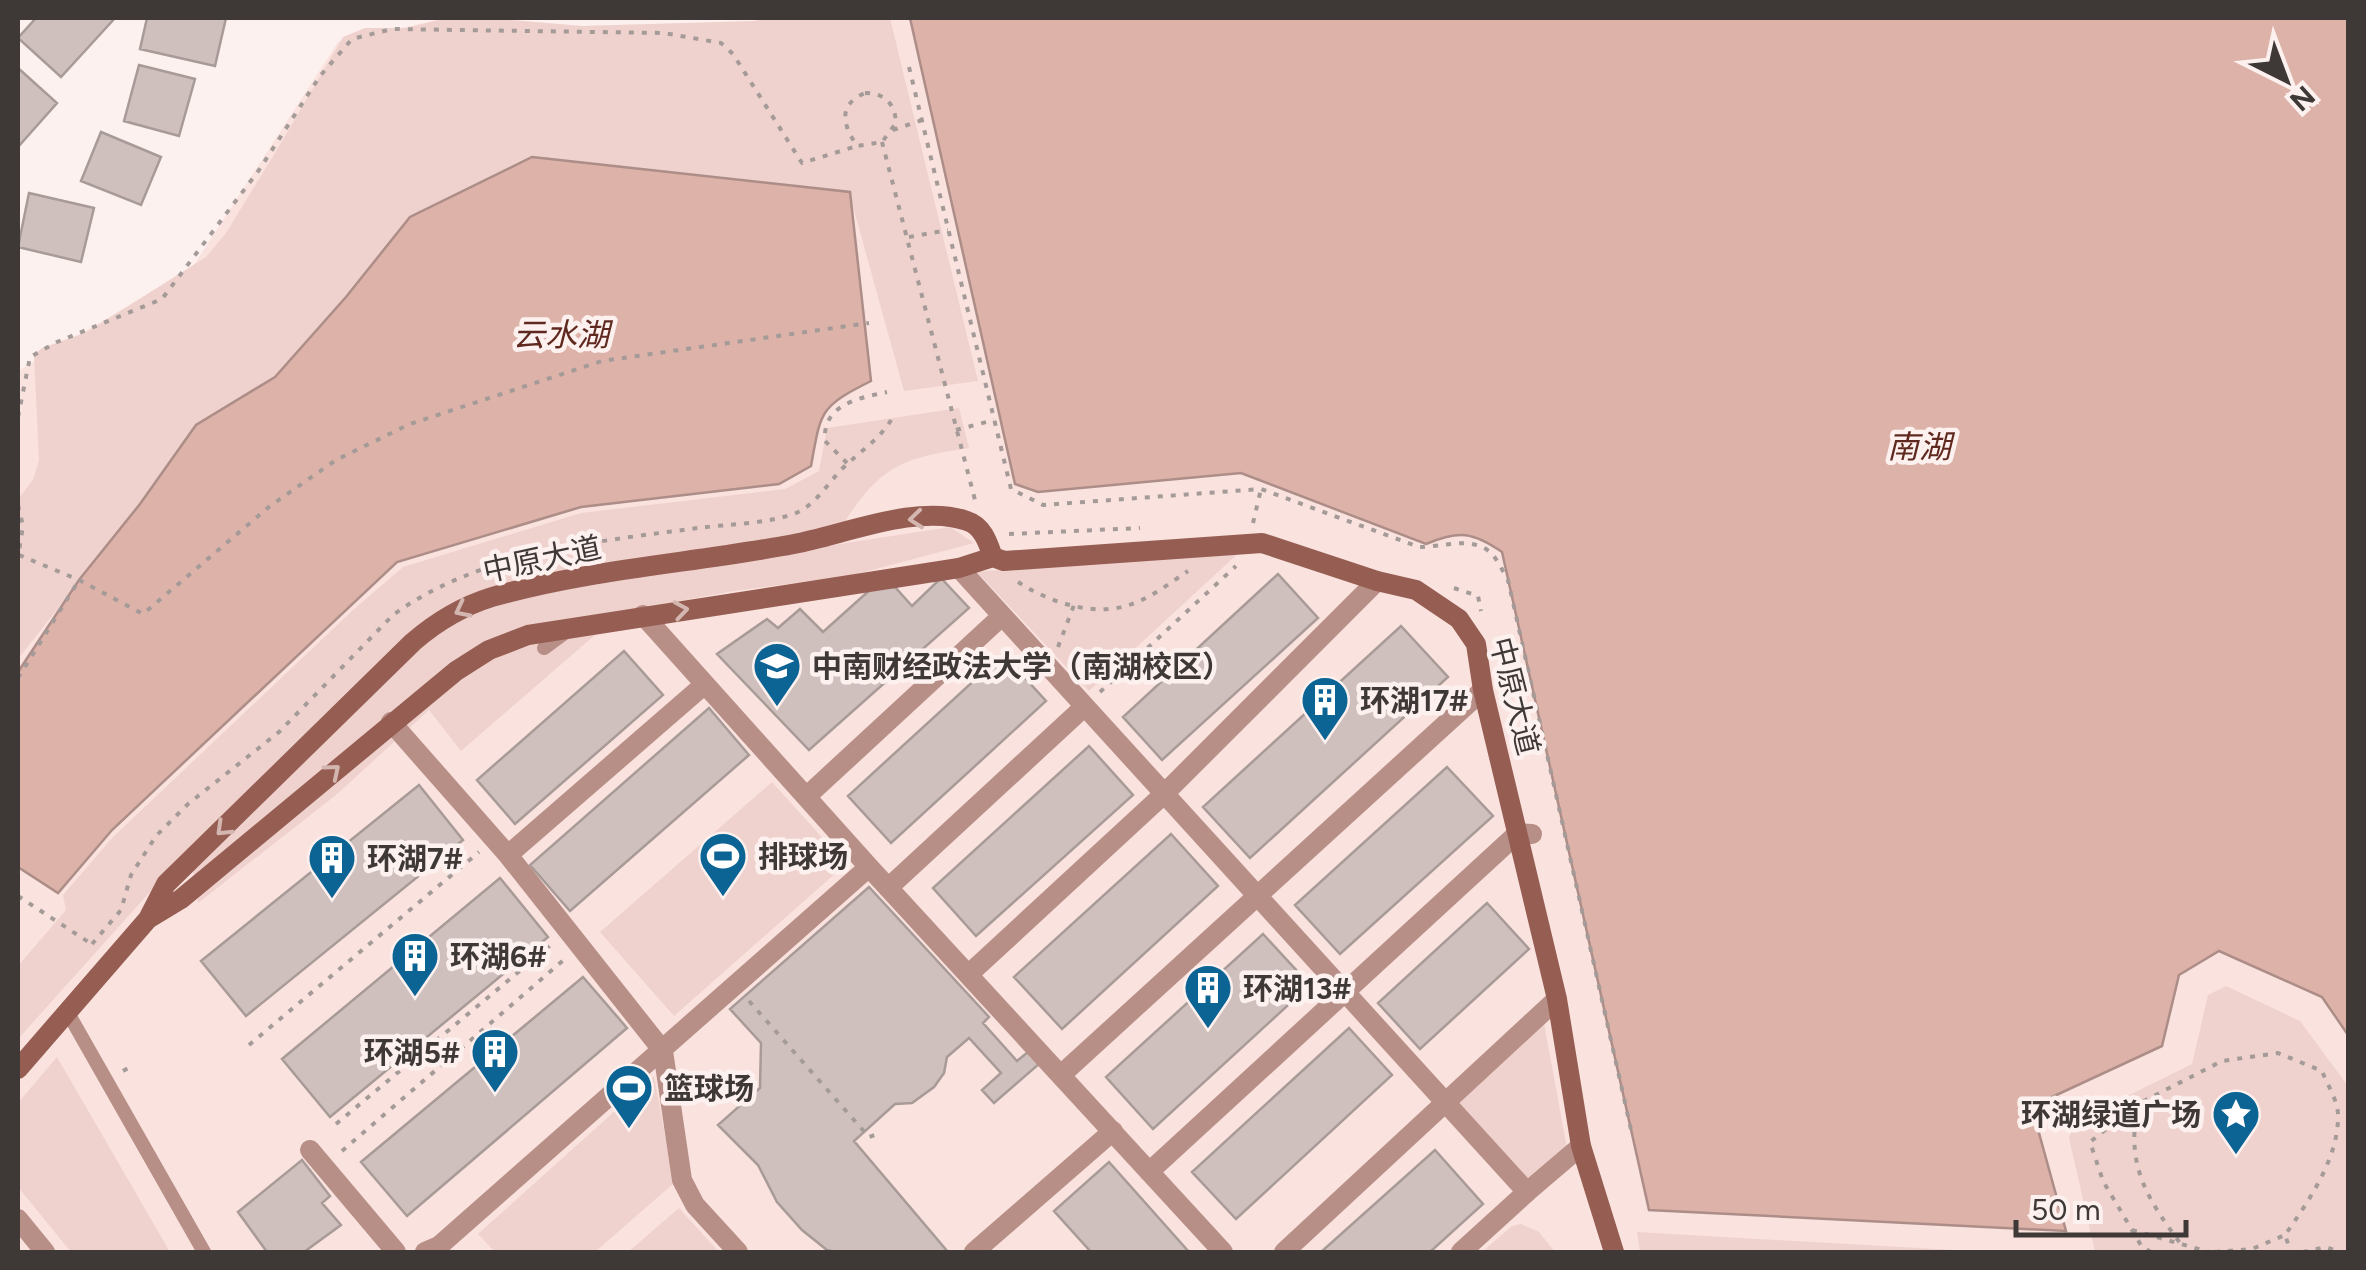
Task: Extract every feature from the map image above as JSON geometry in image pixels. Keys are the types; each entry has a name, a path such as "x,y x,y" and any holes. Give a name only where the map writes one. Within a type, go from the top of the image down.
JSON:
{"main road":[{"name":"中原大道","path":"18,1069 148,918 166,884 412,642 437,623 477,602 571,580 798,544 927,516 966,520 978,527 999,559"},
{"name":"中原大道","path":"148,918 181,899 456,671 489,650 528,635 999,559 1212,546 1257,533 1377,581 1416,590 1459,619 1476,644 1483,690 1525,833 1581,1146 1614,1252"}],"street":[{"path":"959,568 1527,1192"},
{"path":"969,974 1164,794 1377,581"},
{"path":"643,615 969,974 1056,1080 1113,1131 1223,1252"},
{"path":"806,797 1002,616"},
{"path":"501,848 705,684"},
{"path":"1056,1080 1483,690"},
{"path":"888,888 1084,707"},
{"path":"391,722 501,848 663,1051 682,1180 695,1204 738,1252"},
{"path":"1149,1172 1344,991 1525,833"},
{"path":"436,1250 869,867"},
{"path":"1284,1252 1556,999"},
{"path":"974,1252 1113,1131"},
{"path":"1461,1252 1581,1146"},
{"path":"310,1150 396,1252"},
{"path":"18,1219 45,1252"}],"lane":[{"path":"544,648 571,628"},
{"path":"68,1013 204,1252"}],"path":[{"path":"18,417 30,357 57,342 162,300 259,170 320,76 352,39 392,30 482,30 664,33 722,43 733,54 802,163 882,142 893,130 922,120"},
{"path":"858,146 847,132 843,117 856,96 873,93 888,100 896,115 893,130"},
{"path":"907,238 948,230"},
{"path":"18,506 23,526 18,556 78,580 143,614 270,506 336,460 410,424 602,361 869,323"},
{"path":"848,464 825,441 824,428 837,408 886,392"},
{"path":"956,430 994,420"},
{"path":"1084,707 1257,533 1261,489"},
{"path":"999,559 1018,582 1045,599 1111,609 1133,604 1191,569 1212,546"},
{"path":"18,678 78,580"},
{"path":"1046,664 1061,642 1074,605"},
{"path":"249,1045 501,848"},
{"path":"18,896 92,944"},
{"path":"336,1124 559,938"},
{"path":"342,1151 581,945"},
{"path":"736,986 869,1137 877,1134"},
{"path":"2130,1229 2183,1247 2212,1252 2252,1249 2285,1235 2309,1200 2331,1152 2338,1113 2322,1071 2278,1053 2222,1061 2138,1104 2090,1142 2103,1181 2130,1229 2142,1246 2152,1252"},
{"path":"2138,1104 2133,1129 2136,1167 2154,1208 2183,1247"},
{"path":"2285,1235 2290,1252"},
{"path":"2303,1252 2326,1247 2339,1252"}],"shaded area":[{"name":"中南财经政法大学（南湖校区）","path":"446,18 582,26 767,18 910,18 1015,484 1038,492 1241,472 1426,544 1446,536 1477,535 1502,552 1649,1210 2066,1230 2039,1133 2052,1097 2162,1046 2179,976 2218,951 2322,997 2348,1033 2348,1252 18,1252 18,371 192,268 338,42"},
{"path":"446,18 582,26 767,18 890,18 978,381 904,391 849,192 410,217 275,377 196,425 140,504 18,659 18,499 33,480 39,460 34,355 42,348 87,332 206,257 226,233 343,37 365,28 407,28"},
{"path":"959,408 969,448 924,456 892,469 867,492 840,529 500,588 333,713 149,893 18,1039 18,966 66,910 63,895 113,837 403,567 581,513 785,489 819,471 827,428"},
{"path":"950,527 974,543 849,576 630,610 595,635 461,751 429,710 336,795 198,903 192,865 384,677 445,626 513,599 587,583"},
{"path":"1244,548 1089,691 977,572 1008,569"},
{"name":"排球场","path":"772,782 846,864 674,1016 600,932"},
{"path":"2226,986 2300,1021 2348,1086 2348,1252 2095,1252 2069,1138 2075,1122 2192,1064 2208,995"},
{"path":"1543,1018 1567,1148 1525,1186 1452,1102"},
{"path":"57,1057 170,1252 71,1252 18,1187 18,1103"},
{"name":"篮球场","path":"654,1076 674,1183 595,1252 495,1252 478,1234"},
{"path":"679,1208 719,1252 628,1252"},
{"path":"1521,1224 1539,1232 1555,1252 1482,1252 1512,1226"},
{"path":"1637,1232 1989,1252 1640,1252"}],"water":[{"name":"南湖","path":"910,18 2348,18 2348,1035 2322,997 2219,951 2179,975 2162,1046 2052,1097 2039,1133 2066,1231 1649,1210 1502,552 1466,535 1426,544 1241,473 1038,492 1015,484"},
{"name":"云水湖","path":"532,157 850,192 871,381 841,398 825,413 811,466 779,484 581,507 397,562 112,830 58,893 18,867 18,672 79,580 196,425 275,377 410,217"}],"building":[{"path":"36,18 115,18 61,77 18,38"},
{"path":"147,18 226,18 215,66 140,49"},
{"path":"139,65 195,79 179,136 124,121"},
{"path":"18,68 57,103 18,147"},
{"path":"101,132 161,157 141,205 81,181"},
{"path":"29,193 94,208 81,262 18,247"},
{"path":"1278,574 1318,618 1162,760 1123,717"},
{"path":"941,578 969,608 809,750 717,654 767,619 778,628 800,609 823,632 872,588 895,587 912,606"},
{"name":"环湖17#","path":"1401,626 1448,677 1250,858 1203,807"},
{"path":"624,651 663,695 515,824 477,780"},
{"path":"1003,654 1046,701 891,843 848,796"},
{"path":"709,708 749,755 570,911 530,865"},
{"path":"1089,746 1133,795 976,936 933,888"},
{"path":"1447,767 1493,816 1340,954 1295,905"},
{"name":"环湖7#","path":"419,785 463,840 246,1016 201,961"},
{"path":"1171,834 1218,886 1062,1029 1014,977"},
{"name":"环湖6#","path":"500,878 548,937 330,1117 282,1059"},
{"path":"869,887 989,1017 983,1023 1017,1061 1028,1052 1039,1064 994,1103 982,1090 1001,1073 969,1038 947,1057 944,1073 934,1087 912,1103 895,1104 854,1141 948,1252 827,1250 777,1202 758,1165 718,1125 760,1088 761,1043 730,1009"},
{"path":"1487,903 1529,949 1420,1049 1378,1003"},
{"name":"环湖13#","path":"1263,934 1310,985 1153,1129 1106,1077"},
{"name":"环湖5#","path":"583,977 627,1028 407,1216 361,1162"},
{"path":"1349,1028 1392,1075 1236,1219 1192,1172"},
{"path":"1435,1150 1483,1204 1430,1252 1321,1252"},
{"path":"302,1160 330,1196 322,1203 341,1225 304,1252 267,1252 238,1212"},
{"path":"1109,1162 1189,1252 1091,1252 1054,1211"}],"place":[{"name":"中南财经政法大学（南湖校区）","path":"777,708"},
{"name":"环湖17#","path":"1325,742"},
{"name":"排球场","path":"723,898"},
{"name":"环湖7#","path":"332,900"},
{"name":"环湖6#","path":"415,998"},
{"name":"环湖13#","path":"1208,1030"},
{"name":"环湖5#","path":"495,1094"},
{"name":"篮球场","path":"629,1130"},
{"name":"环湖绿道广场","path":"2236,1156"}]}
